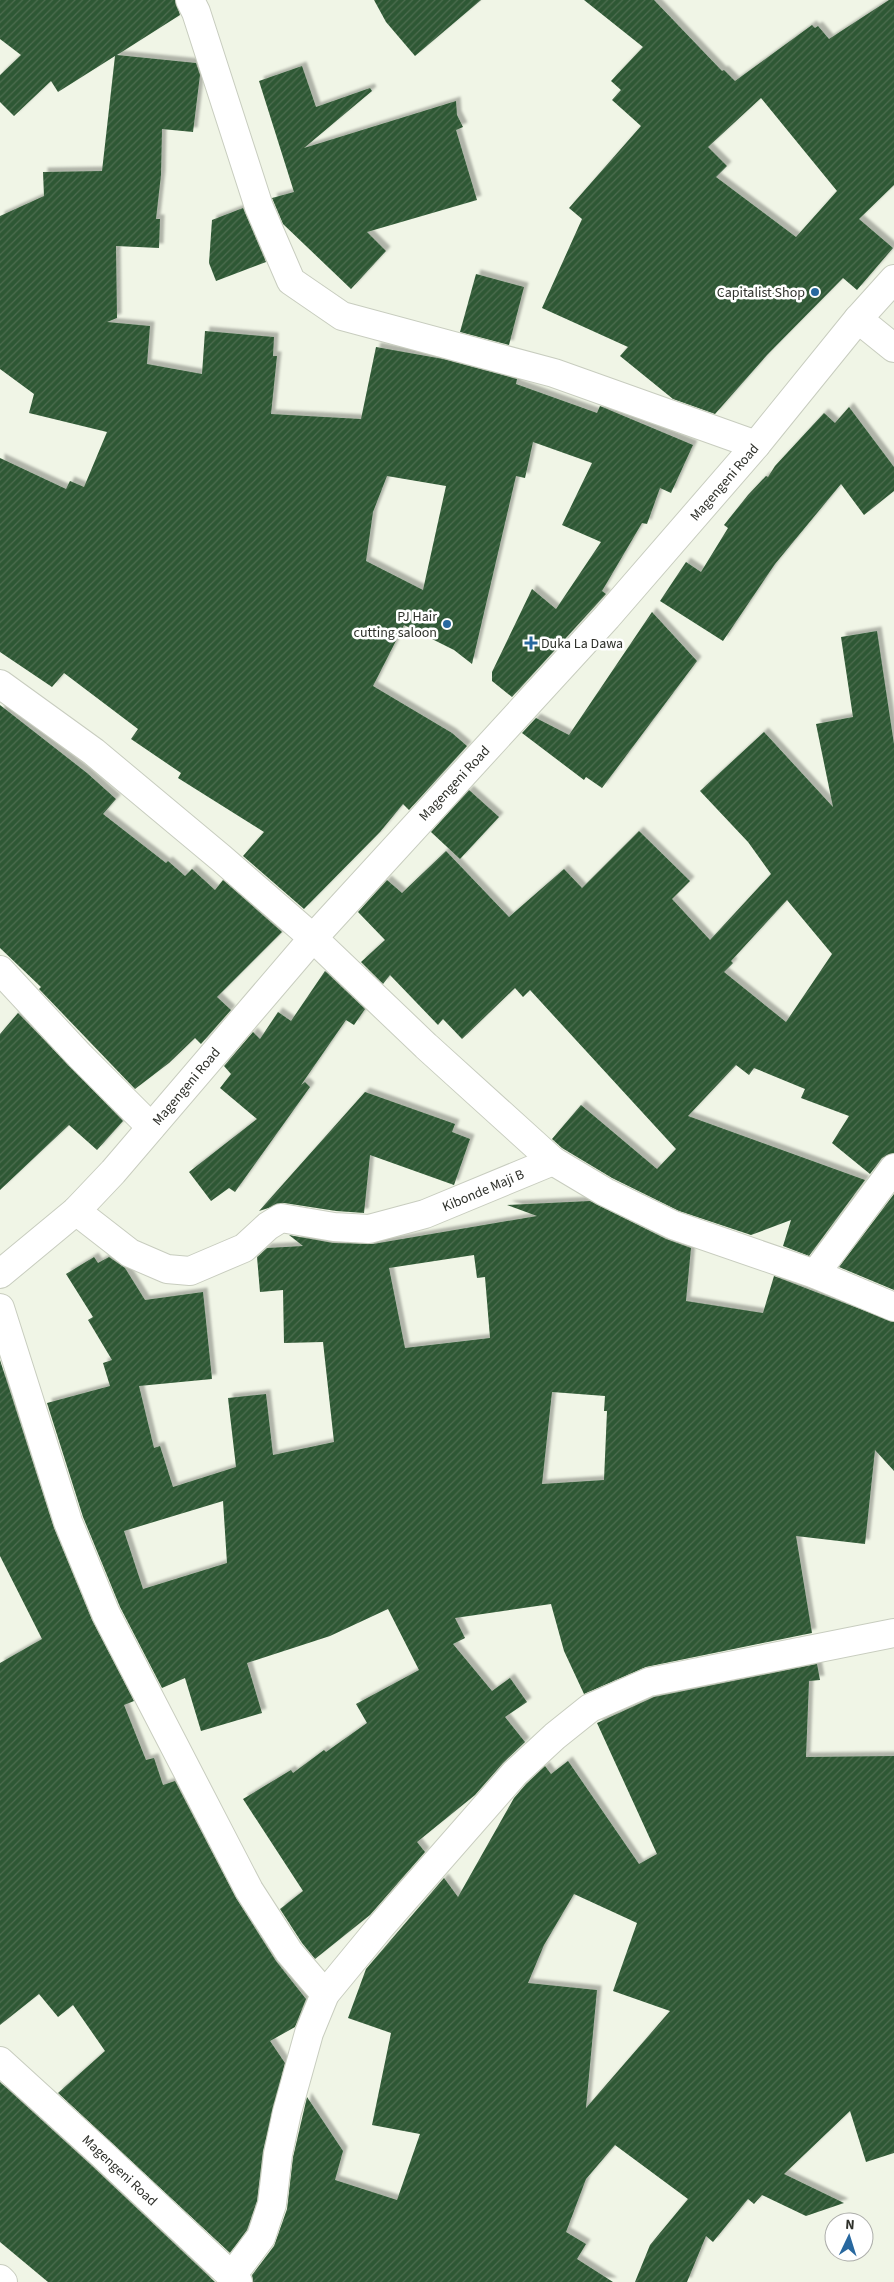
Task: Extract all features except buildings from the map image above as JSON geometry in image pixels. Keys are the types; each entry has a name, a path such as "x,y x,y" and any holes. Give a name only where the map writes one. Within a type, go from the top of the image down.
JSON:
{"street":[{"path":"190,0 196,12 259,208 291,281 342,316 554,373 756,445"},
{"name":"Magengeni Road","path":"0,1274 76,1211 151,1127 313,938 607,617 756,445 858,319 894,278"},
{"path":"858,319 894,348"},
{"path":"0,684 94,752 313,938 426,1046 553,1160 605,1192 673,1225 815,1274 894,1307"},
{"path":"0,970 80,1056 151,1127"},
{"name":"Kibonde Maji B","path":"76,1211 130,1253 167,1270 190,1271 244,1248 268,1226 281,1218 334,1227 369,1228 425,1214 553,1160"},
{"path":"815,1274 894,1168"},
{"path":"0,1308 68,1522 106,1614 249,1890 289,1952 325,1994"},
{"path":"234,2280 261,2237 272,2204 278,2154 287,2112 309,2033 325,1994 381,1926 515,1773 555,1736 590,1708 649,1682 894,1633"},
{"name":"Magengeni Road","path":"0,2061 102,2154 234,2280"},
{"path":"0,2279 3,2282"}],"place":[{"name":"Capitalist Shop","path":"815,292"},
{"name":"PJ Hair cutting saloon","path":"447,624"},
{"name":"Duka La Dawa","path":"531,643"}]}
